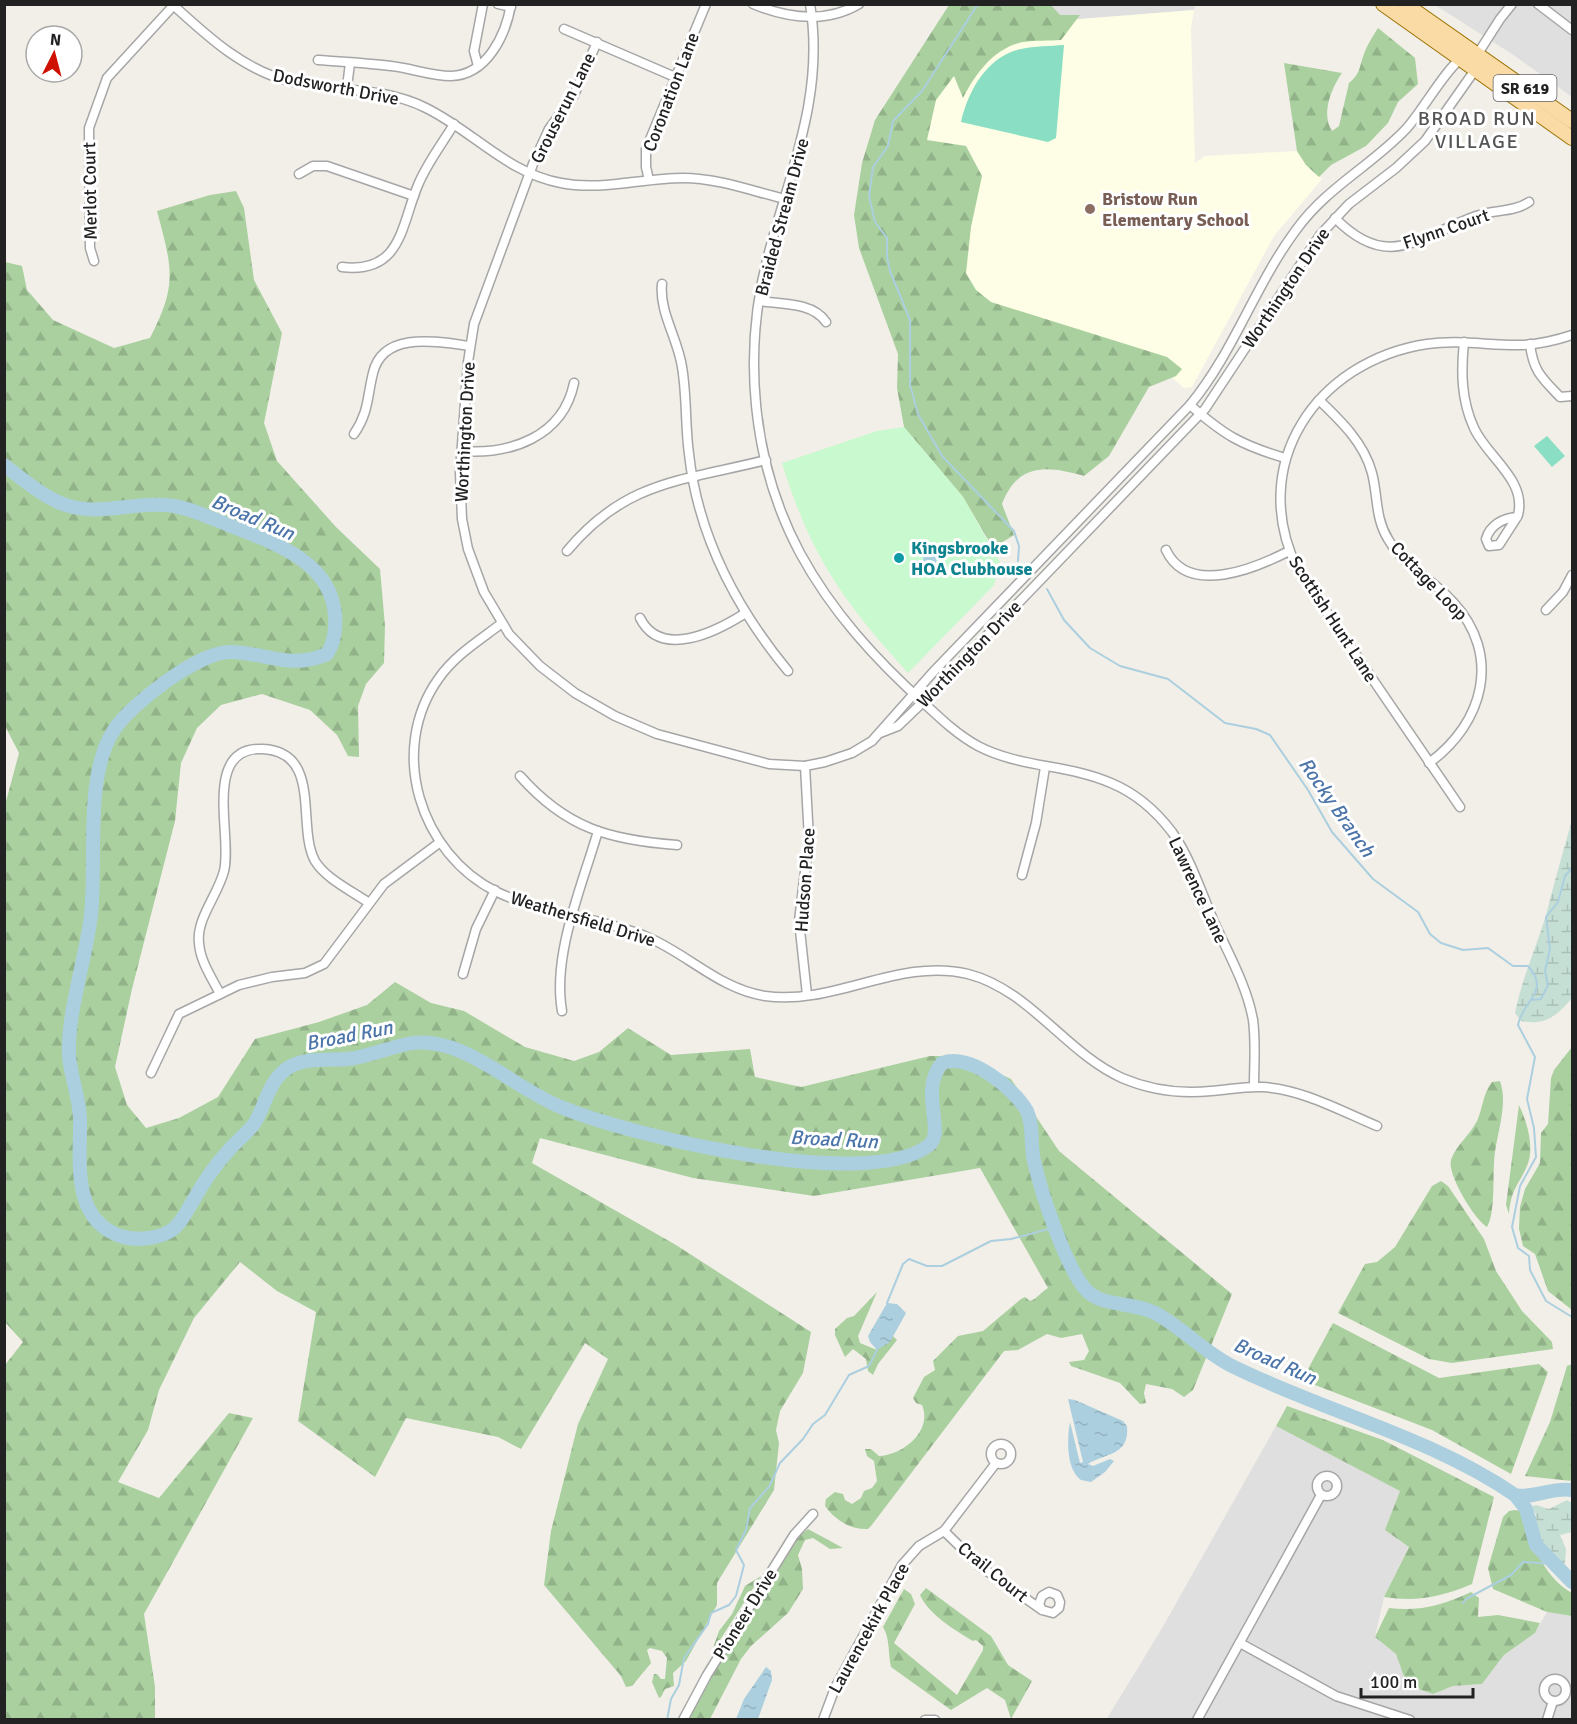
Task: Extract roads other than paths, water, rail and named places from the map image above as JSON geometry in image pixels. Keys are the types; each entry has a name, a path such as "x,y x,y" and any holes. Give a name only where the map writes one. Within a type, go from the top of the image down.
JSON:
{"main road":[{"name":"SR 619","path":"1383,4 1572,138"},
{"name":"SR 619","path":"1405,4 1572,121"}],"street":[{"path":"478,66 474,51 483,4"},
{"path":"318,60 391,66 452,76 478,66 502,38 511,6 498,4"},
{"name":"Coronation Lane","path":"649,180 646,149 706,4"},
{"path":"753,4 778,15 812,18 859,4"},
{"name":"Braided Stream Drive","path":"810,4 814,59 811,102 768,256 759,301 754,351 755,388 766,460 789,530 827,597 860,641 923,702"},
{"path":"1459,59 1477,55 1512,4"},
{"path":"1538,4 1572,30"},
{"name":"Dodsworth Drive","path":"172,5 248,65 291,81 347,87 408,100 454,124 493,154 530,174 578,185 610,185 670,178 703,179 785,199"},
{"name":"Merlot Court","path":"94,261 90,248 89,128 107,78 172,5"},
{"name":"Grouserun Lane","path":"564,28 675,77"},
{"name":"Grouserun Lane","path":"530,174 549,129 574,95 597,42"},
{"name":"Worthington Drive","path":"530,174 481,301 470,346 461,451 460,496 468,549 484,592 502,623 522,649 555,678 595,706 626,721 684,743 769,764 805,766 852,753 880,734 898,726 1201,414 1308,251 1335,218 1412,155 1442,120 1475,70 1477,55"},
{"name":"Worthington Drive","path":"880,734 914,694 1190,405 1208,380 1279,255 1306,215 1340,183 1404,130 1459,59"},
{"path":"347,87 350,63"},
{"path":"342,267 363,268 389,254 403,235 414,196 425,171 454,124"},
{"path":"299,174 313,166 327,166 414,196"},
{"name":"Flynn Court","path":"1335,218 1358,238 1371,244 1393,247 1413,243 1479,215 1517,210 1529,202"},
{"path":"662,284 660,299 674,334 683,369 692,478 715,554 744,614 788,671"},
{"path":"759,301 810,309 822,315 826,322"},
{"name":"Scottish Hunt Lane","path":"1460,807 1308,586 1289,551 1280,506 1285,458 1296,431 1319,400 1352,373 1377,359 1408,348 1464,342 1530,344 1572,335"},
{"path":"354,434 365,417 375,366 387,351 416,341 470,346"},
{"path":"1464,342 1461,371 1469,417 1483,444 1519,492 1520,507 1517,517"},
{"path":"1530,344 1532,362 1539,375 1560,396 1572,396"},
{"path":"461,451 500,450 536,438 563,411 574,383"},
{"name":"Cottage Loop","path":"1319,400 1343,424 1362,449 1371,472 1378,517 1388,540 1405,562 1459,609 1478,641 1482,679 1475,706 1460,734 1429,763"},
{"path":"1190,405 1230,438 1249,447 1285,458"},
{"path":"567,551 594,521 619,502 648,489 766,460"},
{"path":"1166,550 1170,558 1181,567 1219,575 1250,569 1289,551"},
{"path":"1546,610 1563,592 1572,575"},
{"path":"640,618 654,634 686,639 713,632 744,614"},
{"name":"Weathersfield Drive","path":"502,623 448,666 430,691 420,717 414,751 415,781 422,808 439,843 468,874 495,890 517,900 656,941 737,989 766,996 807,995 911,972 949,971 967,974 1004,990 1089,1058 1121,1077 1175,1091 1211,1091 1254,1086 1296,1093 1377,1126"},
{"name":"Lawrence Lane","path":"923,702 955,731 977,746 1009,759 1091,776 1119,786 1151,808 1172,832 1188,861 1245,992 1255,1036 1254,1086"},
{"path":"220,994 201,953 199,934 225,869 227,844 224,780 232,763 244,753 259,749 276,751 295,766 303,783 309,845 317,864 326,873 369,903"},
{"name":"Hudson Place","path":"805,766 809,839 799,921 807,995"},
{"path":"1022,875 1036,823 1045,767"},
{"path":"520,776 557,812 598,831 640,841 676,845"},
{"path":"562,1011 559,973 573,915 598,831"},
{"path":"151,1073 179,1014 254,981 314,969 330,957 369,903 393,876 439,843"},
{"path":"463,974 476,930 495,890"},
{"name":"Laurencekirk Place","path":"823,1719 835,1688 902,1565 919,1546 944,1531 996,1463"},
{"path":"1197,1719 1322,1495"},
{"name":"Pioneer Drive","path":"683,1719 707,1675 794,1535 813,1514"},
{"name":"Crail Court","path":"944,1531 980,1566 1042,1610"},
{"path":"1240,1643 1336,1696 1410,1719"},
{"path":"1547,1719 1552,1701"},
{"path":"925,1719 935,1719"}],"water":[{"path":"925,548 938,549 934,578 909,575 910,565 922,566"},
{"path":"887,1303 897,1304 906,1313 890,1342 877,1350 868,1336"},
{"path":"1068,1399 1123,1421 1127,1426 1125,1443 1120,1448 1088,1464 1093,1466 1110,1459 1114,1461 1105,1472 1091,1482 1081,1480 1076,1475 1070,1461 1068,1437 1070,1422 1080,1463 1083,1462"},
{"path":"766,1667 771,1671 772,1680 758,1719 736,1719 744,1699"}],"waterway":[{"name":"Rocky Branch","path":"978,4 922,91 893,121 888,146 873,167 869,196 875,222 887,238 890,271 910,320 910,385 918,414 942,456 1014,531 1019,546 1018,561"},
{"name":"Broad Run","path":"4,465 42,493 66,505 92,509 147,505 181,507 265,539 282,547 312,568 323,581 331,596 335,615 332,645 327,654 314,659 290,661 231,652 202,660 184,669 135,707 114,730 105,749 95,794 89,932 69,1039 71,1072 80,1118 82,1186 93,1216 104,1227 120,1236 140,1239 167,1233 176,1227 214,1168 254,1124 279,1075 292,1065 301,1062 355,1058 407,1044 427,1043 467,1054 561,1107 639,1132 747,1155 803,1162 854,1163 897,1159 928,1146 933,1140 935,1131 932,1098 935,1074 942,1063 953,1061 965,1063 990,1074 1012,1092 1027,1111 1034,1161 1055,1229 1079,1280 1094,1296 1101,1300 1138,1307 1155,1313 1213,1355 1234,1367 1413,1441 1448,1457 1515,1495 1572,1490"},
{"name":"Rocky Branch","path":"1047,589 1064,620 1090,648 1120,666 1168,679 1225,723 1256,729 1270,735 1308,790 1332,832 1373,879 1418,912 1430,934 1441,943 1463,950 1488,948 1513,966 1528,966 1537,982 1536,989 1518,1025 1535,1057 1527,1099 1534,1128 1536,1157 1520,1186 1512,1227 1518,1248 1529,1256 1530,1270 1546,1301 1572,1317"},
{"path":"1532,1000 1541,999 1548,985 1545,971 1550,949 1546,917 1558,902 1565,876 1572,868"},
{"path":"887,1303 903,1264 909,1259 927,1266 942,1266 991,1241 1011,1239 1056,1227"},
{"path":"667,1720 671,1699 679,1685 684,1658 708,1624 711,1613 729,1605 736,1596 744,1565 736,1550 746,1530 750,1508 769,1487 780,1463 803,1439 813,1424 825,1415 849,1375 869,1366 877,1350"},
{"path":"1515,1495 1526,1509 1536,1545 1572,1582"},
{"path":"1463,1603 1466,1599 1511,1575 1523,1562 1553,1564"}],"place":[{"name":"Bristow Run Elementary School","path":"1090,209"},
{"name":"Kingsbrooke HOA Clubhouse","path":"899,558"}],"district":[{"name":"BROAD RUN VILLAGE","path":"1477,130"}]}
